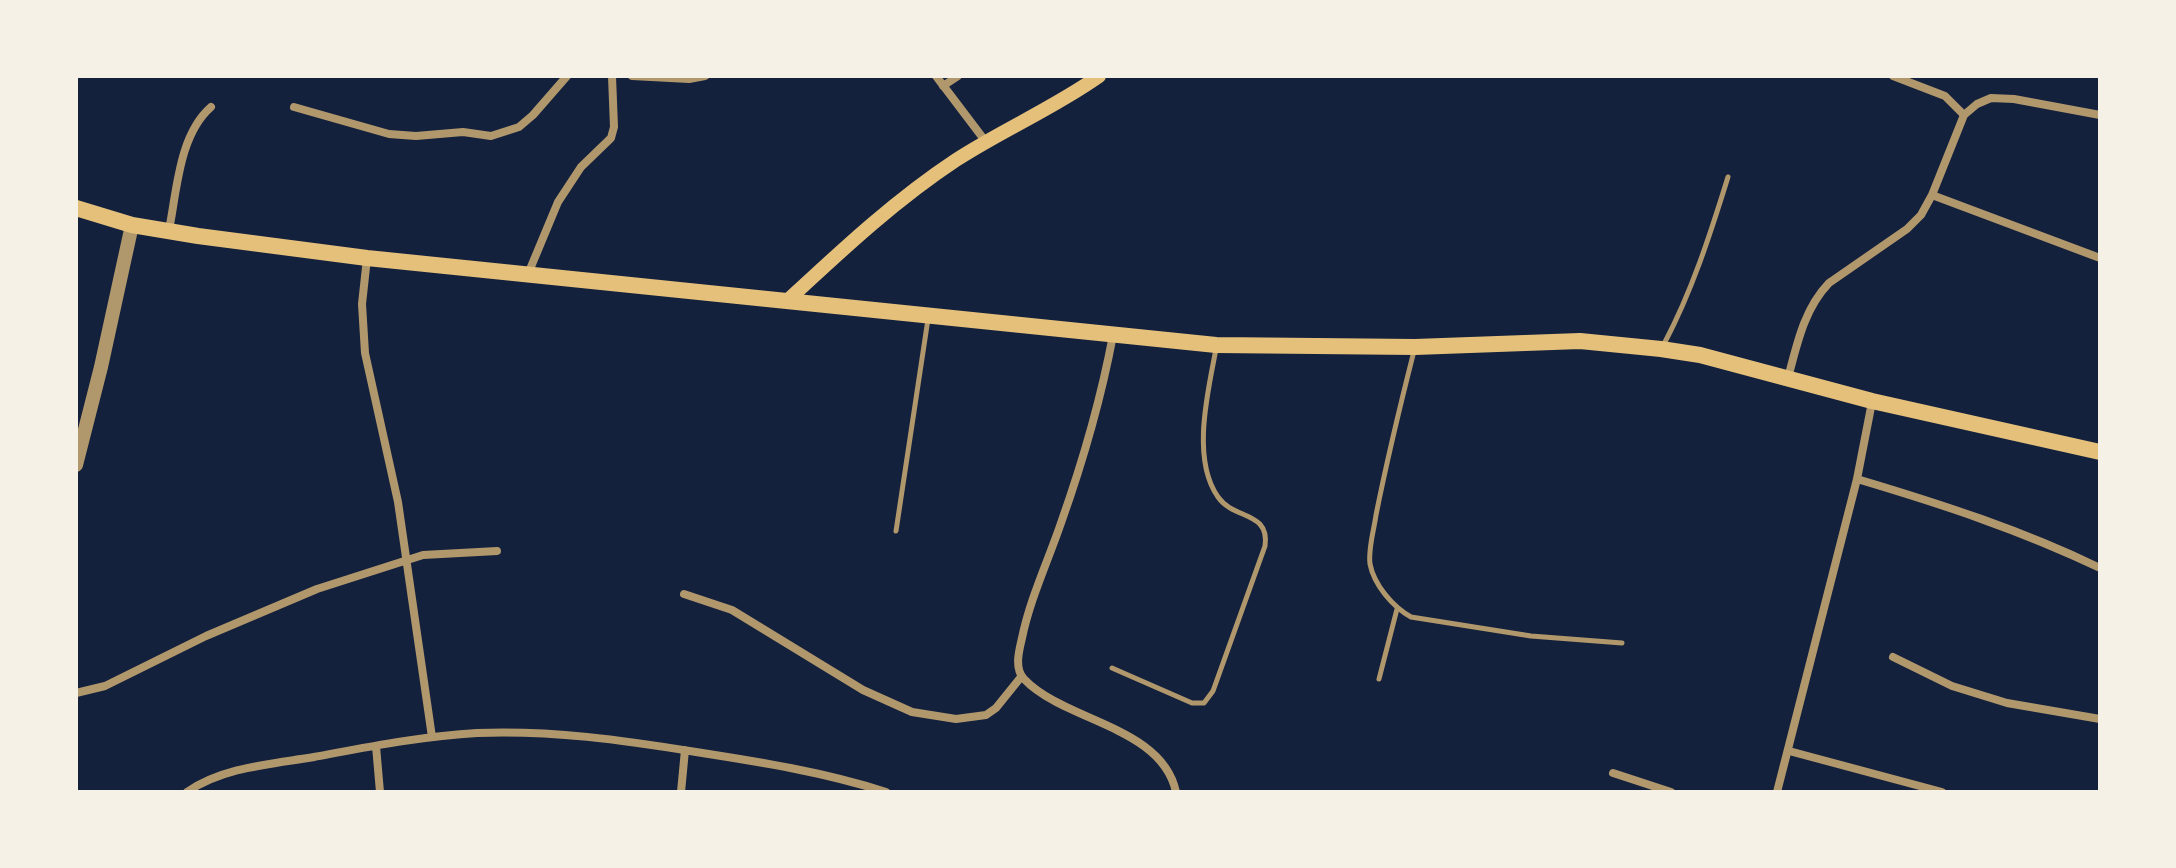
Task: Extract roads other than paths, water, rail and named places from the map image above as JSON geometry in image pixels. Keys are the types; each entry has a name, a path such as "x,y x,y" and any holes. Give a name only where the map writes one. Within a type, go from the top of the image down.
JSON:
{"main road":[{"path":"787,301 890,208 986,142 1099,76"},
{"path":"76,208 132,225 367,258 1216,345 1415,347 1580,341 1661,349 1700,355 1872,401 2100,452"}],"street":[{"path":"294,107 389,134 426,136 463,132 491,136 519,127 567,76"},
{"path":"528,274 565,191 581,167 611,138 614,127 612,76"},
{"path":"632,76 689,79 705,76"},
{"path":"936,76 986,142"},
{"path":"943,86 958,76"},
{"path":"1893,76 1945,96 1964,115"},
{"path":"1788,378 1801,330 1819,293 1907,229 1921,215 1964,115 1977,104 1991,98 2014,99 2100,115"},
{"path":"169,231 188,140 195,125 211,107"},
{"path":"1932,195 2100,258"},
{"path":"76,465 132,225"},
{"path":"367,258 362,304 365,353 398,502 432,737"},
{"path":"1113,334 1105,380 1083,459 1027,616 1017,664 1021,677 1038,690 1141,744 1158,758 1169,773 1176,792"},
{"path":"1777,792 1857,479 1872,401"},
{"path":"1857,479 1987,519 2038,538 2100,568"},
{"path":"76,693 105,686 317,589 406,559 436,553 497,551"},
{"path":"684,594 732,610 863,690 912,712 956,719 986,715 996,708 1021,677"},
{"path":"1893,657 1952,686 2007,703 2100,719"},
{"path":"187,792 214,776 376,746 432,737 519,732 571,734 685,750 808,771 886,792"},
{"path":"376,746 380,792"},
{"path":"681,792 685,750"},
{"path":"1789,751 1942,792"},
{"path":"1613,773 1671,792"}],"lane":[{"path":"1661,349 1695,277 1728,177"},
{"path":"896,531 929,314"},
{"path":"1112,668 1183,700 1204,703 1213,691 1265,546 1267,534 1264,526 1218,498 1206,462 1203,422 1216,345"},
{"path":"1415,347 1387,457 1371,543 1370,564 1380,586 1397,609 1411,617 1531,636 1622,643"},
{"path":"1379,679 1397,609"}]}
